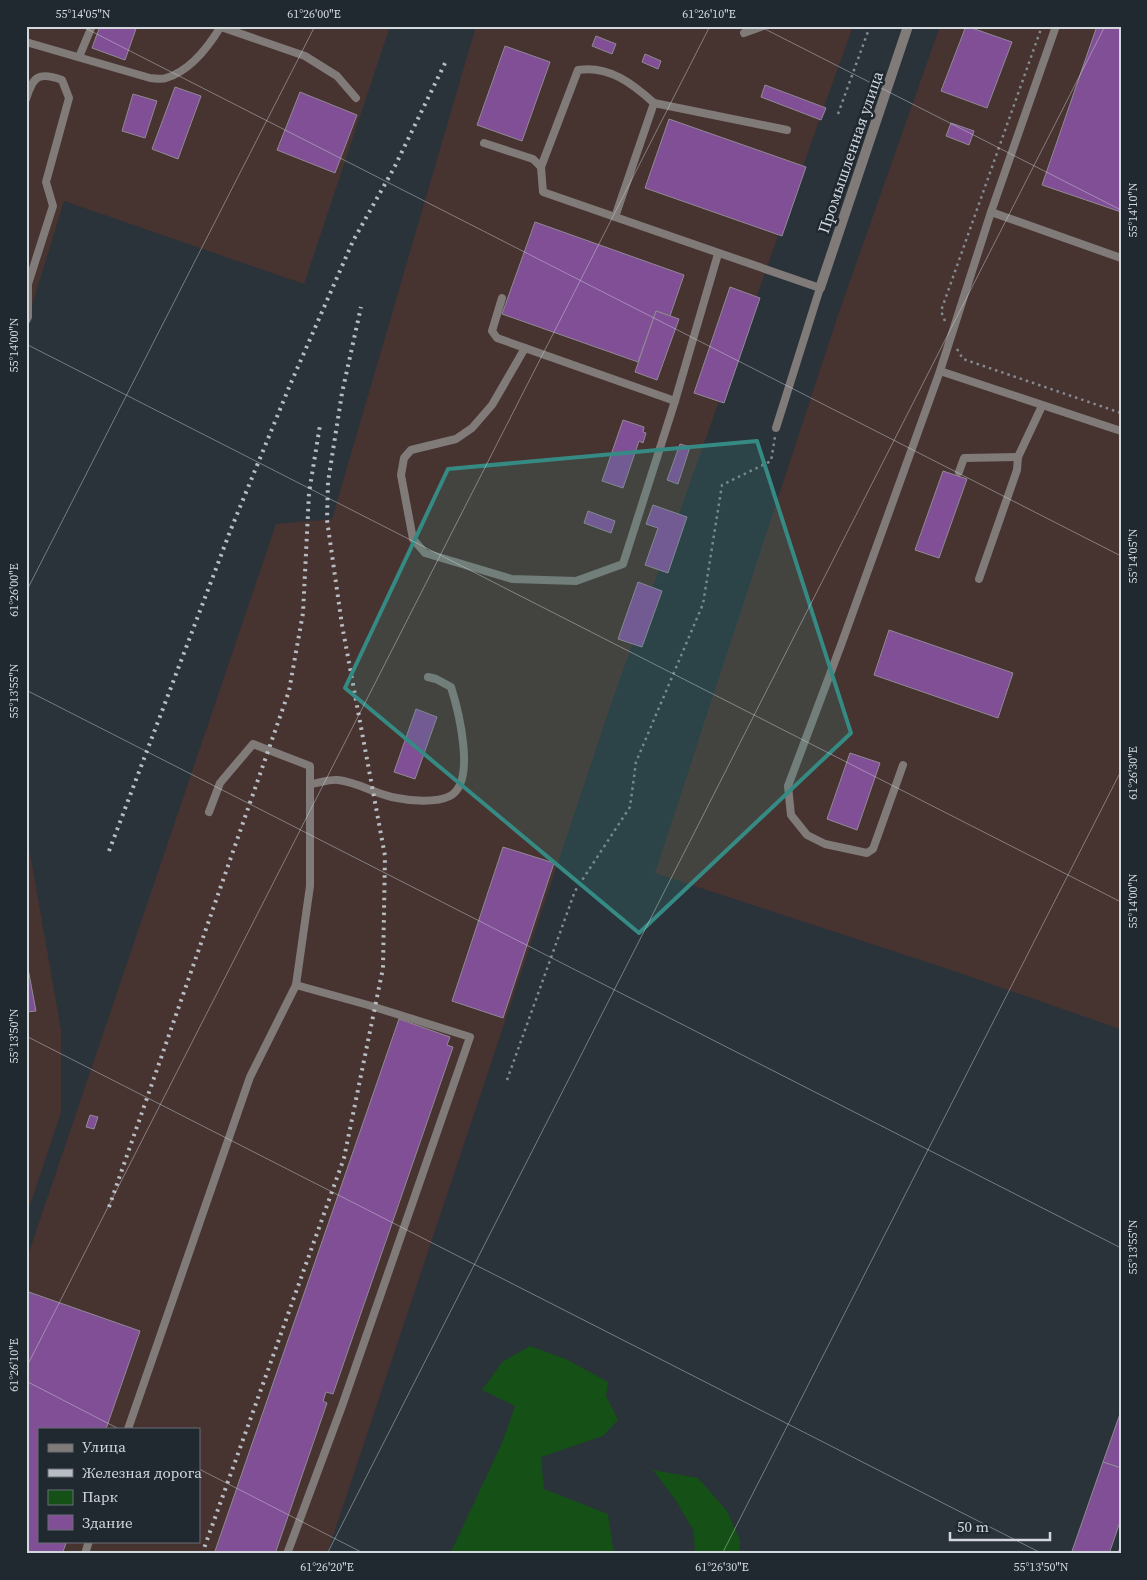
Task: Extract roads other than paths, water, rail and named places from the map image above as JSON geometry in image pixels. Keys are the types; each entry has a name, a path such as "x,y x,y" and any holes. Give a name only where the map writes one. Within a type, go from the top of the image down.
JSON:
{"street":[{"name":"Промышленная улица","path":"820,288 908,26"}],"lane":[{"path":"79,57 92,26"},
{"path":"744,33 763,26"},
{"path":"903,766 873,849 867,853 824,844 807,835 791,815 788,786 845,636 940,371 991,212 1056,26"},
{"path":"26,42 150,78 165,79 183,69 198,56 221,27 305,56 337,76 356,98"},
{"path":"776,428 820,288 543,192 541,167 578,70 592,68 630,81 654,103 787,130"},
{"path":"26,321 28,317 28,284 53,206 46,182 69,98 62,80 51,76 38,77 32,82 27,97"},
{"path":"615,217 654,103"},
{"path":"484,143 533,159 541,167"},
{"path":"991,212 1121,258"},
{"path":"525,348 492,405 472,428 456,440 410,450 404,458 401,475 413,539 425,553 512,579 576,581 623,564 675,401 718,254"},
{"path":"502,298 492,330 497,338 675,401"},
{"path":"940,371 1121,431"},
{"path":"979,579 1017,470 1018,456 1042,406"},
{"path":"959,472 964,458 1018,456"},
{"path":"311,784 337,780 395,798 414,800 451,796 457,790 464,774 465,760 456,703 450,687 428,677"},
{"path":"128,1428 250,1078 296,985 310,886 310,766 253,744 220,783 209,812"},
{"path":"287,1554 345,1396 470,1037 376,1007 296,985"},
{"path":"85,1554 89,1542"}],"railway":[{"path":"109,851 231,529 290,385 353,241 394,168 446,61"},
{"path":"202,1554 344,1158 383,968 385,856 342,625 327,520 328,482 342,393 361,307"},
{"path":"109,1207 289,691 303,613 309,493 320,425"}]}
